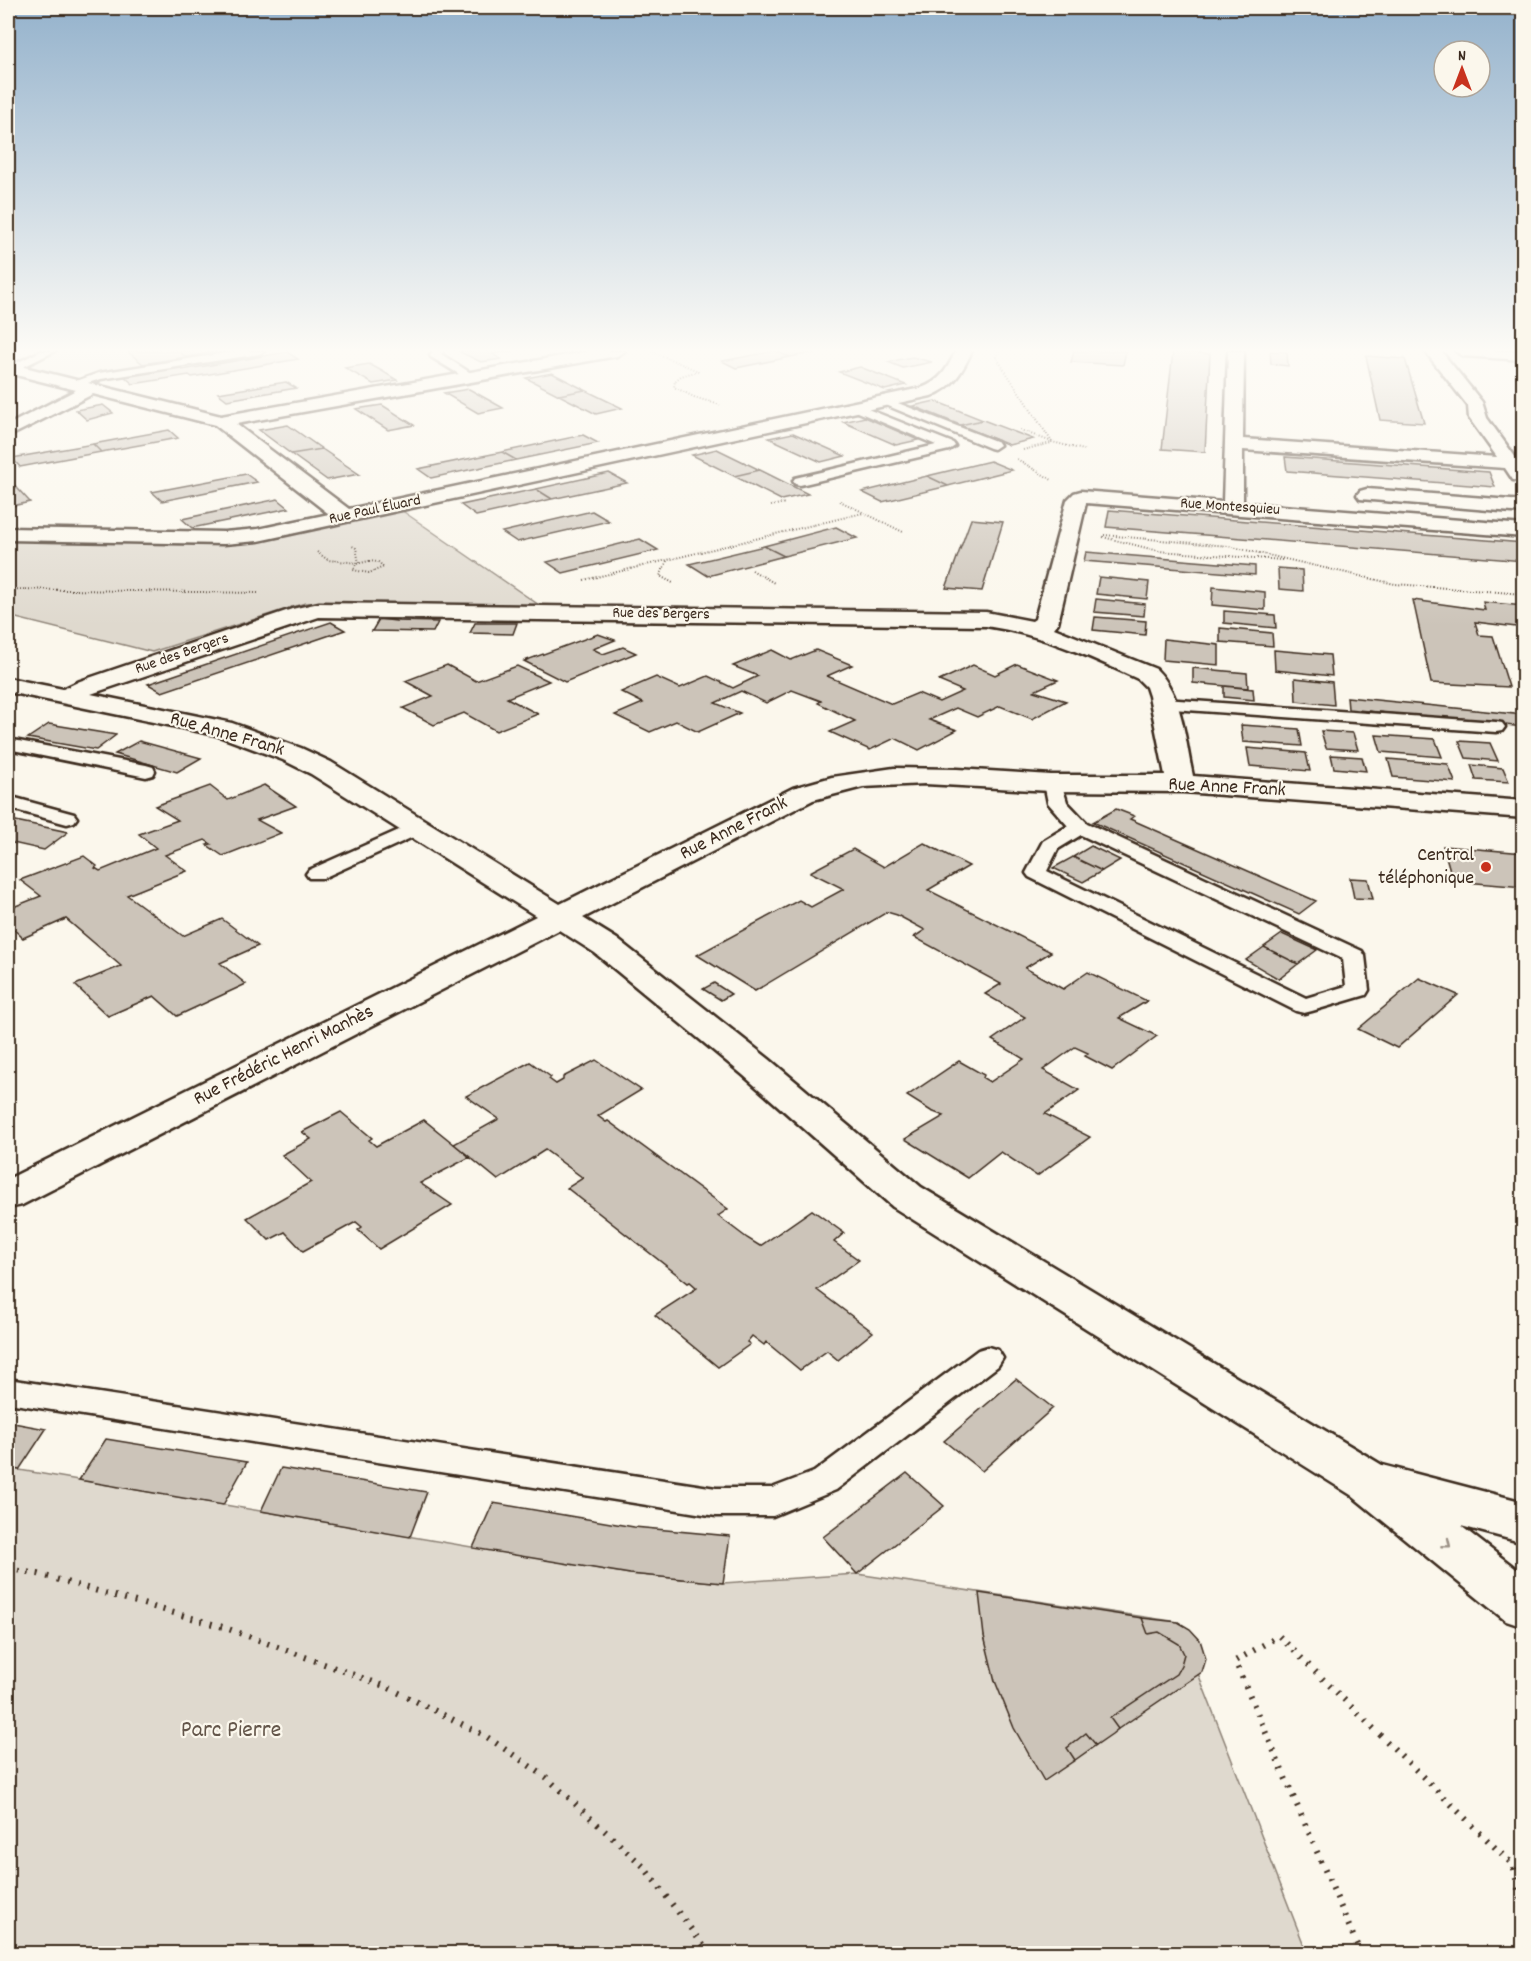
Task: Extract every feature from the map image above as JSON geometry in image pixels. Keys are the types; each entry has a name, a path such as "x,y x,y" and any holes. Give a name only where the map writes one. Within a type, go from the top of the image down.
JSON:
{"street":[{"path":"248,443 345,516"},
{"name":"Rue Paul Éluard","path":"8,534 233,538 258,535 689,443"},
{"path":"1490,443 1496,443 1519,455"},
{"path":"1233,507 1236,444 1519,455"},
{"path":"1519,455 1524,480"},
{"name":"Rue Montesquieu","path":"1234,484 1257,486"},
{"path":"1352,494 1524,507"},
{"path":"1035,629 1046,623 1077,532 1077,500 1081,497"},
{"name":"Rue Montesquieu","path":"1081,497 1524,531"},
{"name":"Rue des Bergers","path":"63,698 89,686 300,614 319,610 986,619 1008,621 1035,629 1147,675 1157,684 1164,704 1181,784"},
{"name":"Rue Anne Frank","path":"9,687 187,721 251,738 321,768 560,916 803,794 825,785 852,780 900,777 1053,783 1181,784 1524,810"},
{"path":"560,916 606,946 747,1059 907,1197 1368,1481 1524,1605"},
{"name":"Rue Frédéric Henri Manhès","path":"8,1195 560,916"},
{"path":"1368,1481 1524,1523"}],"lane":[{"path":"800,481 949,446 941,443"},
{"path":"988,443 994,445"},
{"path":"1164,704 1496,727"},
{"path":"8,744 146,771"},
{"path":"1053,783 1058,803 1080,827 1354,956 1358,990 1304,1006 1036,873 1050,845 1080,827"},
{"path":"8,802 67,818"},
{"path":"316,874 417,828"},
{"path":"8,1391 716,1502 773,1502 825,1481 988,1358"}],"path":[{"path":"1009,454 1050,443"},
{"path":"1054,443 1084,450"},
{"path":"994,445 1081,497"},
{"path":"835,498 903,532"},
{"path":"771,506 793,501"},
{"path":"582,581 863,513"},
{"path":"1077,532 1216,544 1395,584 1524,594"},
{"path":"1077,532 1159,551 1291,560"},
{"path":"369,561 384,565 379,571 369,573 359,573 352,568 356,564 369,561"},
{"path":"8,1569 38,1574 223,1627 387,1687 484,1735 546,1778 643,1866 710,1953"},
{"path":"1361,1953 1235,1660 1279,1636 1513,1865 1524,1915"}],"green space":[{"path":"401,510 539,605 305,603 152,652 8,616 8,541 246,543"},
{"name":"Parc Pierre","path":"8,1468 630,1574 723,1583 857,1574 1178,1622 1307,1953 8,1953"}],"building":[{"path":"101,443 153,443 101,452 93,444"},
{"path":"276,443 313,443 322,449 291,454"},
{"path":"547,443 598,443 516,460 502,452"},
{"path":"779,443 815,443 845,456 821,462"},
{"path":"1163,443 1205,443 1205,452 1162,449"},
{"path":"93,444 101,452 20,467 12,458"},
{"path":"322,449 359,474 327,480 291,454"},
{"path":"717,449 760,470 734,476 692,455"},
{"path":"502,452 516,460 431,478 418,469"},
{"path":"1285,457 1489,472 1495,487 1287,471"},
{"path":"990,461 1012,470 948,486 927,476"},
{"path":"760,470 808,494 781,500 734,476"},
{"path":"609,473 627,483 552,499 536,489"},
{"path":"246,474 257,482 162,501 152,492"},
{"path":"927,476 948,486 882,502 862,492"},
{"path":"8,478 30,502 8,507"},
{"path":"536,489 552,499 476,516 461,505"},
{"path":"278,499 289,508 192,528 182,519"},
{"path":"1109,510 1524,543 1524,561 1106,527"},
{"path":"592,511 609,521 517,542 502,532"},
{"path":"971,519 1003,522 982,591 946,588"},
{"path":"836,527 857,538 784,556 764,546"},
{"path":"640,539 658,550 563,573 547,562"},
{"path":"764,546 784,556 708,576 689,564"},
{"path":"1086,552 1255,566 1255,575 1084,561"},
{"path":"1278,568 1302,570 1303,591 1279,589"},
{"path":"1099,577 1149,582 1147,599 1096,594"},
{"path":"1213,587 1265,592 1265,610 1212,605"},
{"path":"1096,599 1145,604 1144,616 1094,612"},
{"path":"1413,600 1485,610 1483,602 1524,606 1524,628 1475,622 1479,635 1493,636 1509,687 1431,683"},
{"path":"1224,611 1275,615 1276,628 1224,623"},
{"path":"1095,617 1146,621 1145,635 1093,630"},
{"path":"379,619 438,622 433,632 372,631"},
{"path":"331,622 345,630 162,692 148,684"},
{"path":"475,623 517,623 513,634 470,633"},
{"path":"1220,628 1272,633 1273,646 1220,642"},
{"path":"598,634 615,640 593,649 603,654 623,647 636,653 565,682 524,661"},
{"path":"1164,639 1219,645 1219,665 1163,660"},
{"path":"772,650 791,660 816,650 852,665 827,676 892,704 918,693 939,702 963,691 939,681 973,665 995,675 1017,664 1058,680 1034,691 1066,701 1032,719 1000,706 977,717 956,708 929,720 957,730 919,750 895,738 870,750 830,732 855,721 818,703 821,701 792,690 766,703 741,691 715,703 740,713 698,732 676,721 650,732 615,715 643,703 621,692 656,677 680,688 708,676 733,688 758,676 733,666"},
{"path":"1274,650 1330,655 1332,676 1275,670"},
{"path":"447,665 476,681 517,666 549,681 507,698 538,714 496,731 464,713 434,725 403,708 433,696 405,681"},
{"path":"1193,668 1247,673 1248,688 1193,683"},
{"path":"1295,678 1332,682 1334,705 1296,701"},
{"path":"1224,686 1253,689 1254,700 1224,697"},
{"path":"1347,697 1524,715 1524,727 1348,709"},
{"path":"49,724 116,735 96,750 28,738"},
{"path":"1241,725 1299,729 1302,746 1243,742"},
{"path":"1321,731 1353,733 1358,750 1326,748"},
{"path":"1376,735 1435,739 1442,757 1381,752"},
{"path":"139,741 201,758 177,772 115,754"},
{"path":"1459,741 1490,743 1498,761 1466,758"},
{"path":"1247,748 1306,753 1310,771 1250,766"},
{"path":"1331,755 1362,757 1366,771 1334,768"},
{"path":"1388,759 1448,764 1455,782 1393,777"},
{"path":"1471,765 1503,768 1509,782 1476,780"},
{"path":"264,785 296,806 257,820 281,833 223,856 207,845 211,844 205,840 165,855 187,871 127,895 183,936 222,919 258,946 220,963 246,984 177,1016 154,996 108,1016 75,985 121,966 66,919 23,938 8,924 8,909 41,896 20,880 84,856 100,871 156,848 139,834 178,820 155,806 210,786 228,800"},
{"path":"1116,809 1134,816 1130,819 1316,901 1299,914 1093,822"},
{"path":"11,820 68,832 44,850 8,842 8,822"},
{"path":"924,843 969,866 928,890 1051,952 1025,968 1063,989 1088,972 1147,1001 1119,1018 1157,1036 1112,1070 1085,1056 1088,1053 1075,1047 1043,1070 1079,1090 1045,1114 1090,1137 1037,1176 1001,1152 968,1178 905,1139 944,1116 907,1096 959,1061 984,1075 983,1078 990,1082 1024,1059 992,1040 1025,1017 985,994 1001,984 914,937 925,930 887,912 755,991 697,955 799,900 811,907 844,889 810,872 853,849 884,867"},
{"path":"1091,846 1120,860 1102,871 1073,857"},
{"name":"Central téléphonique","path":"1443,846 1524,853 1524,887 1453,881"},
{"path":"1073,857 1102,871 1083,882 1053,868"},
{"path":"1350,878 1368,879 1373,899 1354,898"},
{"path":"1282,934 1317,950 1298,964 1264,947"},
{"path":"1264,947 1298,964 1279,979 1246,960"},
{"path":"1419,978 1458,995 1397,1048 1358,1029"},
{"path":"714,983 731,994 721,1000 703,989"},
{"path":"596,1060 641,1090 598,1116 728,1209 718,1216 747,1238 760,1246 812,1210 844,1233 834,1242 859,1260 817,1290 873,1332 838,1360 827,1351 800,1370 766,1342 764,1345 752,1336 747,1342 749,1345 718,1367 655,1315 697,1288 567,1188 583,1178 545,1150 498,1180 454,1144 499,1119 466,1096 530,1062 551,1077 549,1079 556,1084 563,1080 563,1077"},
{"path":"341,1112 372,1138 369,1140 376,1146 424,1120 470,1157 420,1183 452,1205 379,1249 358,1230 362,1227 356,1222 303,1251 285,1232 269,1240 247,1218 311,1182 282,1155 311,1139 302,1132"},
{"path":"1016,1379 1053,1408 982,1471 944,1441"},
{"path":"8,1422 46,1429 19,1470 8,1468"},
{"path":"106,1439 247,1462 223,1505 79,1480"},
{"path":"281,1468 427,1492 410,1537 261,1511"},
{"path":"907,1473 944,1506 857,1574 823,1537"},
{"path":"493,1503 634,1527 730,1536 723,1583 630,1574 473,1548"},
{"path":"979,1593 1142,1618 1148,1634 1159,1632 1179,1644 1184,1654 1181,1665 1176,1674 1110,1718 1118,1729 1112,1734 1096,1745 1086,1733 1067,1748 1075,1760 1044,1781 1014,1728 995,1681 984,1636"},
{"path":"1142,1618 1178,1622 1190,1629 1200,1640 1206,1659 1202,1672 1118,1729 1110,1718 1176,1674 1184,1654 1179,1644 1159,1632 1148,1634"},
{"path":"1086,1733 1096,1745 1075,1760 1067,1748"}],"place":[{"name":"Central téléphonique","path":"1486,867"}]}
